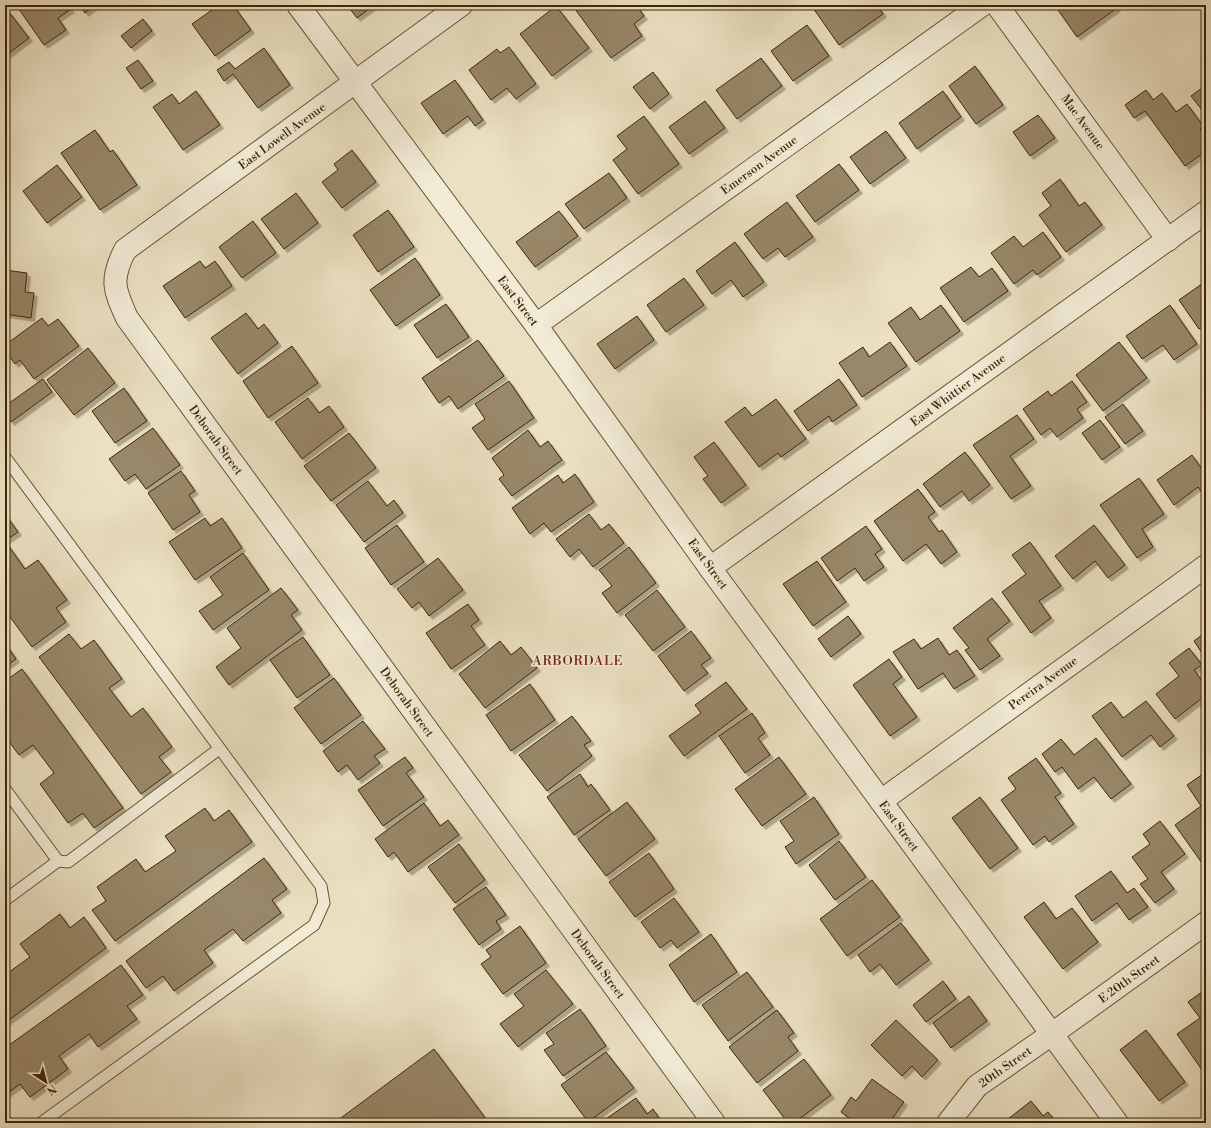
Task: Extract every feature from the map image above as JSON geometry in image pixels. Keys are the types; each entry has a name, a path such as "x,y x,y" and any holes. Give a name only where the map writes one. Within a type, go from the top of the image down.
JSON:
{"street":[{"name":"East Street","path":"298,5 536,325 710,568 1117,1123"},
{"name":"East Lowell Avenue","path":"115,275 116,267 125,250 461,5"},
{"name":"Emerson Avenue","path":"536,325 982,5"},
{"name":"Mae Avenue","path":"997,5 1168,240"},
{"name":"East Whittier Avenue","path":"710,568 1206,212"},
{"name":"Deborah Street","path":"115,275 116,293 127,318 714,1123"},
{"name":"Pereira Avenue","path":"881,801 1206,566"},
{"name":"E 20th Street","path":"1052,1034 1206,923"},
{"name":"20th Street","path":"948,1123 977,1086 1052,1034"}],"lane":[{"path":"5,457 321,886 324,903 314,925 41,1123"},
{"path":"5,900 58,861 68,862 219,749"},
{"path":"5,789 58,861"}],"building":[{"path":"16,5 68,5 71,9 58,18 66,30 44,45"},
{"path":"79,5 95,5 85,13"},
{"path":"219,5 233,5 251,30 215,56 192,24"},
{"path":"347,5 374,5 357,18"},
{"path":"572,5 636,5 644,16 634,24 642,36 611,58"},
{"path":"811,5 877,5 883,14 839,45"},
{"path":"1065,5 1114,5 1117,8 1077,37 1058,10"},
{"path":"556,6 589,48 552,76 520,34"},
{"path":"9,12 29,38 5,56 5,15"},
{"path":"143,19 152,31 131,48 121,36"},
{"path":"807,25 829,56 793,81 771,51"},
{"path":"509,47 536,84 516,99 507,88 491,100 469,70 497,49 500,53"},
{"path":"264,48 290,85 258,108 233,74 224,81 217,70 229,62 235,69"},
{"path":"761,58 782,86 737,119 716,90"},
{"path":"138,60 153,81 141,89 126,68"},
{"path":"975,66 1003,105 976,124 949,86"},
{"path":"653,72 669,94 650,109 633,87"},
{"path":"455,80 483,120 475,126 468,116 443,134 421,103"},
{"path":"1206,85 1206,115 1191,96"},
{"path":"1146,90 1153,100 1162,93 1176,112 1187,104 1203,126 1200,129 1206,137 1206,151 1185,166 1145,111 1134,118 1125,105"},
{"path":"196,91 220,125 183,150 153,107 172,94 179,104"},
{"path":"943,91 961,117 917,149 899,123"},
{"path":"705,101 725,128 689,154 669,127"},
{"path":"1038,115 1055,138 1030,156 1013,132"},
{"path":"644,116 679,164 638,194 613,160 627,149 617,136"},
{"path":"95,130 110,152 113,150 137,185 100,210 61,153"},
{"path":"886,131 906,158 870,184 850,157"},
{"path":"352,150 376,182 342,208 322,182 338,170 334,164"},
{"path":"839,164 859,190 815,222 796,196"},
{"path":"57,165 82,197 47,223 23,191"},
{"path":"609,173 627,198 584,229 565,204"},
{"path":"1060,179 1079,206 1085,202 1102,225 1066,252 1039,215 1051,206 1042,193"},
{"path":"296,193 318,223 284,249 261,219"},
{"path":"787,202 813,237 785,257 778,248 763,259 744,234"},
{"path":"388,210 414,247 378,272 353,235"},
{"path":"559,211 578,236 535,267 516,242"},
{"path":"253,221 276,253 242,278 219,247"},
{"path":"1043,232 1061,257 1037,275 1033,270 1014,284 991,253 1014,236 1023,247"},
{"path":"735,242 764,282 743,297 731,280 712,294 696,271"},
{"path":"415,258 440,295 396,326 370,290"},
{"path":"200,261 205,268 215,261 232,286 185,318 163,286"},
{"path":"971,267 979,277 992,268 1008,291 964,322 940,288"},
{"path":"5,270 27,273 25,292 34,293 31,318 5,314"},
{"path":"684,278 704,305 666,332 647,305"},
{"path":"1206,281 1206,324 1199,329 1179,300"},
{"path":"446,304 469,337 437,358 414,325"},
{"path":"941,305 960,331 916,362 888,323 911,307 920,320"},
{"path":"1170,305 1197,344 1174,360 1163,345 1142,359 1126,336"},
{"path":"246,313 258,329 264,324 278,343 238,374 211,338"},
{"path":"637,316 654,340 615,369 597,344"},
{"path":"42,318 48,326 58,319 79,346 34,379 20,360 15,364 5,350 5,345"},
{"path":"478,340 504,376 458,409 449,396 439,403 422,378"},
{"path":"890,342 907,366 862,397 839,363 863,347 869,357"},
{"path":"1119,342 1147,378 1103,411 1076,375"},
{"path":"292,346 318,383 268,418 243,381"},
{"path":"88,348 115,383 74,415 47,380"},
{"path":"43,379 52,392 11,422 5,413 5,406"},
{"path":"839,379 857,405 832,422 829,416 808,431 794,411"},
{"path":"509,381 534,418 488,450 472,428 485,419 475,404"},
{"path":"1072,381 1087,402 1077,409 1083,418 1057,437 1050,428 1041,435 1023,409 1048,391 1051,396"},
{"path":"124,388 147,421 115,443 92,411"},
{"path":"308,398 319,413 329,406 344,427 302,459 275,422"},
{"path":"776,399 806,439 781,457 778,453 759,467 725,422 745,407 752,416"},
{"path":"1123,404 1143,431 1125,444 1105,417"},
{"path":"1017,415 1034,439 1010,456 1031,486 1011,499 973,445"},
{"path":"1100,420 1120,447 1102,460 1082,433"},
{"path":"153,428 180,465 146,489 135,474 125,481 109,459"},
{"path":"528,430 540,447 548,441 562,460 512,496 499,479 504,475 492,458"},
{"path":"349,433 376,468 331,501 304,466"},
{"path":"714,442 746,485 721,503 703,479 708,476 694,457"},
{"path":"965,452 990,485 969,501 962,491 940,507 923,484"},
{"path":"1192,455 1206,475 1206,498 1198,487 1174,505 1157,480"},
{"path":"181,471 195,491 189,495 200,512 173,530 148,493"},
{"path":"575,474 594,502 551,532 544,523 530,534 512,508 558,475 563,483"},
{"path":"1139,478 1164,514 1142,529 1153,547 1137,558 1100,505"},
{"path":"368,481 387,506 394,500 403,513 364,542 336,505"},
{"path":"918,489 935,512 928,517 939,532 942,530 957,552 941,564 926,544 903,561 874,521"},
{"path":"5,514 18,532 5,541"},
{"path":"589,514 601,530 609,524 624,543 593,567 579,549 570,557 556,539"},
{"path":"205,518 210,526 222,518 242,548 195,580 169,542"},
{"path":"397,525 424,562 391,585 365,548"},
{"path":"1094,525 1125,565 1108,578 1095,561 1073,579 1055,556"},
{"path":"866,526 882,549 875,554 884,567 864,581 855,568 837,581 821,558"},
{"path":"5,541 25,569 38,560 67,600 56,608 66,622 32,647 5,610"},
{"path":"1030,542 1061,586 1039,601 1051,618 1031,633 1002,592 1026,574 1012,555"},
{"path":"629,547 656,583 617,613 602,593 612,586 599,570"},
{"path":"243,553 269,590 213,630 199,611 223,595 210,577"},
{"path":"438,558 463,590 429,616 419,602 412,608 397,589"},
{"path":"817,561 846,602 813,626 783,584"},
{"path":"281,588 298,610 291,615 302,630 229,685 216,667 241,648 227,628"},
{"path":"657,590 685,627 653,651 625,615"},
{"path":"992,598 1010,621 987,639 1000,656 980,670 965,650 969,648 953,628"},
{"path":"468,604 479,620 471,626 485,645 451,669 426,633"},
{"path":"848,616 861,634 831,657 818,639"},
{"path":"691,631 711,658 701,665 708,673 684,691 658,656"},
{"path":"1206,632 1206,659 1194,641"},
{"path":"69,634 81,649 94,640 122,679 109,688 131,717 143,708 172,747 159,757 171,772 141,794 39,657"},
{"path":"303,637 330,675 297,698 270,660"},
{"path":"938,638 949,655 957,650 975,676 954,689 943,673 918,689 893,652 914,639 921,649"},
{"path":"500,641 511,655 521,647 537,668 485,708 459,674"},
{"path":"5,643 16,659 5,667"},
{"path":"1189,648 1202,665 1194,670 1206,686 1206,695 1175,719 1156,694 1179,676 1169,663"},
{"path":"889,659 902,677 893,684 917,717 890,736 853,685"},
{"path":"22,669 123,808 94,828 83,813 68,823 40,784 54,773 33,745 19,755 5,736 5,681"},
{"path":"334,678 361,715 321,744 294,708"},
{"path":"726,682 747,709 684,756 669,736 701,713 695,705"},
{"path":"530,684 555,720 511,751 486,715"},
{"path":"1146,701 1174,736 1160,747 1151,735 1122,757 1092,716 1111,702 1123,718"},
{"path":"752,713 765,733 758,738 770,755 745,773 719,736"},
{"path":"572,716 591,741 584,745 592,756 547,791 519,755"},
{"path":"363,721 385,749 374,756 380,763 358,780 347,765 338,772 323,751"},
{"path":"1096,738 1131,784 1111,799 1094,777 1078,789 1062,767 1055,772 1042,754 1061,739 1074,755"},
{"path":"405,757 413,768 406,773 424,797 383,826 358,790"},
{"path":"779,757 806,794 762,826 735,789"},
{"path":"1036,758 1061,793 1055,797 1074,824 1049,842 1045,836 1033,845 1001,800 1016,789 1008,778"},
{"path":"580,774 588,787 591,784 610,810 574,835 547,797"},
{"path":"1203,774 1206,779 1206,864 1204,866 1175,825 1201,806 1187,785"},
{"path":"814,797 839,834 796,864 785,847 794,841 780,821"},
{"path":"980,797 1018,848 990,869 952,818"},
{"path":"627,802 655,839 606,876 578,839"},
{"path":"424,803 440,826 448,820 459,835 408,872 394,852 388,857 375,839"},
{"path":"205,808 214,821 229,810 252,842 115,941 92,910 106,901 97,887 136,859 145,872 176,851 165,836"},
{"path":"1160,821 1185,854 1161,872 1174,889 1155,903 1140,884 1148,879 1132,857 1150,844 1143,834"},
{"path":"839,841 866,877 835,900 809,865"},
{"path":"459,844 485,880 455,903 428,867"},
{"path":"649,853 674,889 635,917 609,882"},
{"path":"264,858 287,889 272,900 281,913 243,941 233,929 204,950 213,963 174,991 163,976 146,988 126,961"},
{"path":"1111,871 1127,893 1134,888 1148,907 1129,920 1117,903 1092,921 1075,896"},
{"path":"872,880 900,917 847,956 820,919"},
{"path":"486,887 506,915 496,921 501,929 479,945 453,909"},
{"path":"674,898 699,932 677,948 671,940 660,948 641,922"},
{"path":"1044,902 1056,919 1072,908 1098,942 1063,969 1024,917"},
{"path":"60,914 70,928 84,917 106,948 5,1023 5,975 30,957 20,944"},
{"path":"901,923 929,960 896,985 880,964 870,972 858,955"},
{"path":"520,926 546,963 503,994 481,964 491,957 486,950"},
{"path":"711,934 737,972 694,1002 669,965"},
{"path":"121,965 143,995 127,1006 137,1019 98,1047 89,1034 59,1056 68,1069 30,1097 20,1084 5,1095 5,1048"},
{"path":"546,970 573,1004 518,1047 500,1024 524,1006 514,994"},
{"path":"747,972 773,1007 728,1041 702,1005"},
{"path":"943,981 956,999 926,1022 913,1005"},
{"path":"1206,989 1206,1067 1202,1070 1177,1034 1200,1018 1188,1002"},
{"path":"969,996 987,1021 951,1048 933,1023"},
{"path":"580,1009 606,1046 563,1076 544,1050 554,1044 546,1033"},
{"path":"777,1010 794,1033 788,1037 798,1051 757,1083 729,1047"},
{"path":"896,1020 938,1060 922,1077 912,1066 902,1076 871,1045"},
{"path":"1146,1030 1185,1082 1159,1101 1120,1050"},
{"path":"434,1049 489,1123 334,1123"},
{"path":"606,1052 634,1088 588,1122 561,1085"},
{"path":"804,1059 831,1095 794,1123 788,1123 763,1090"},
{"path":"872,1079 904,1102 889,1123 856,1123 841,1112 851,1097 856,1101"},
{"path":"636,1098 647,1114 653,1109 662,1123 600,1123"},
{"path":"1031,1101 1043,1116 1048,1112 1057,1123 1003,1123"}],"district":[{"name":"ARBORDALE","path":"578,660"}]}
